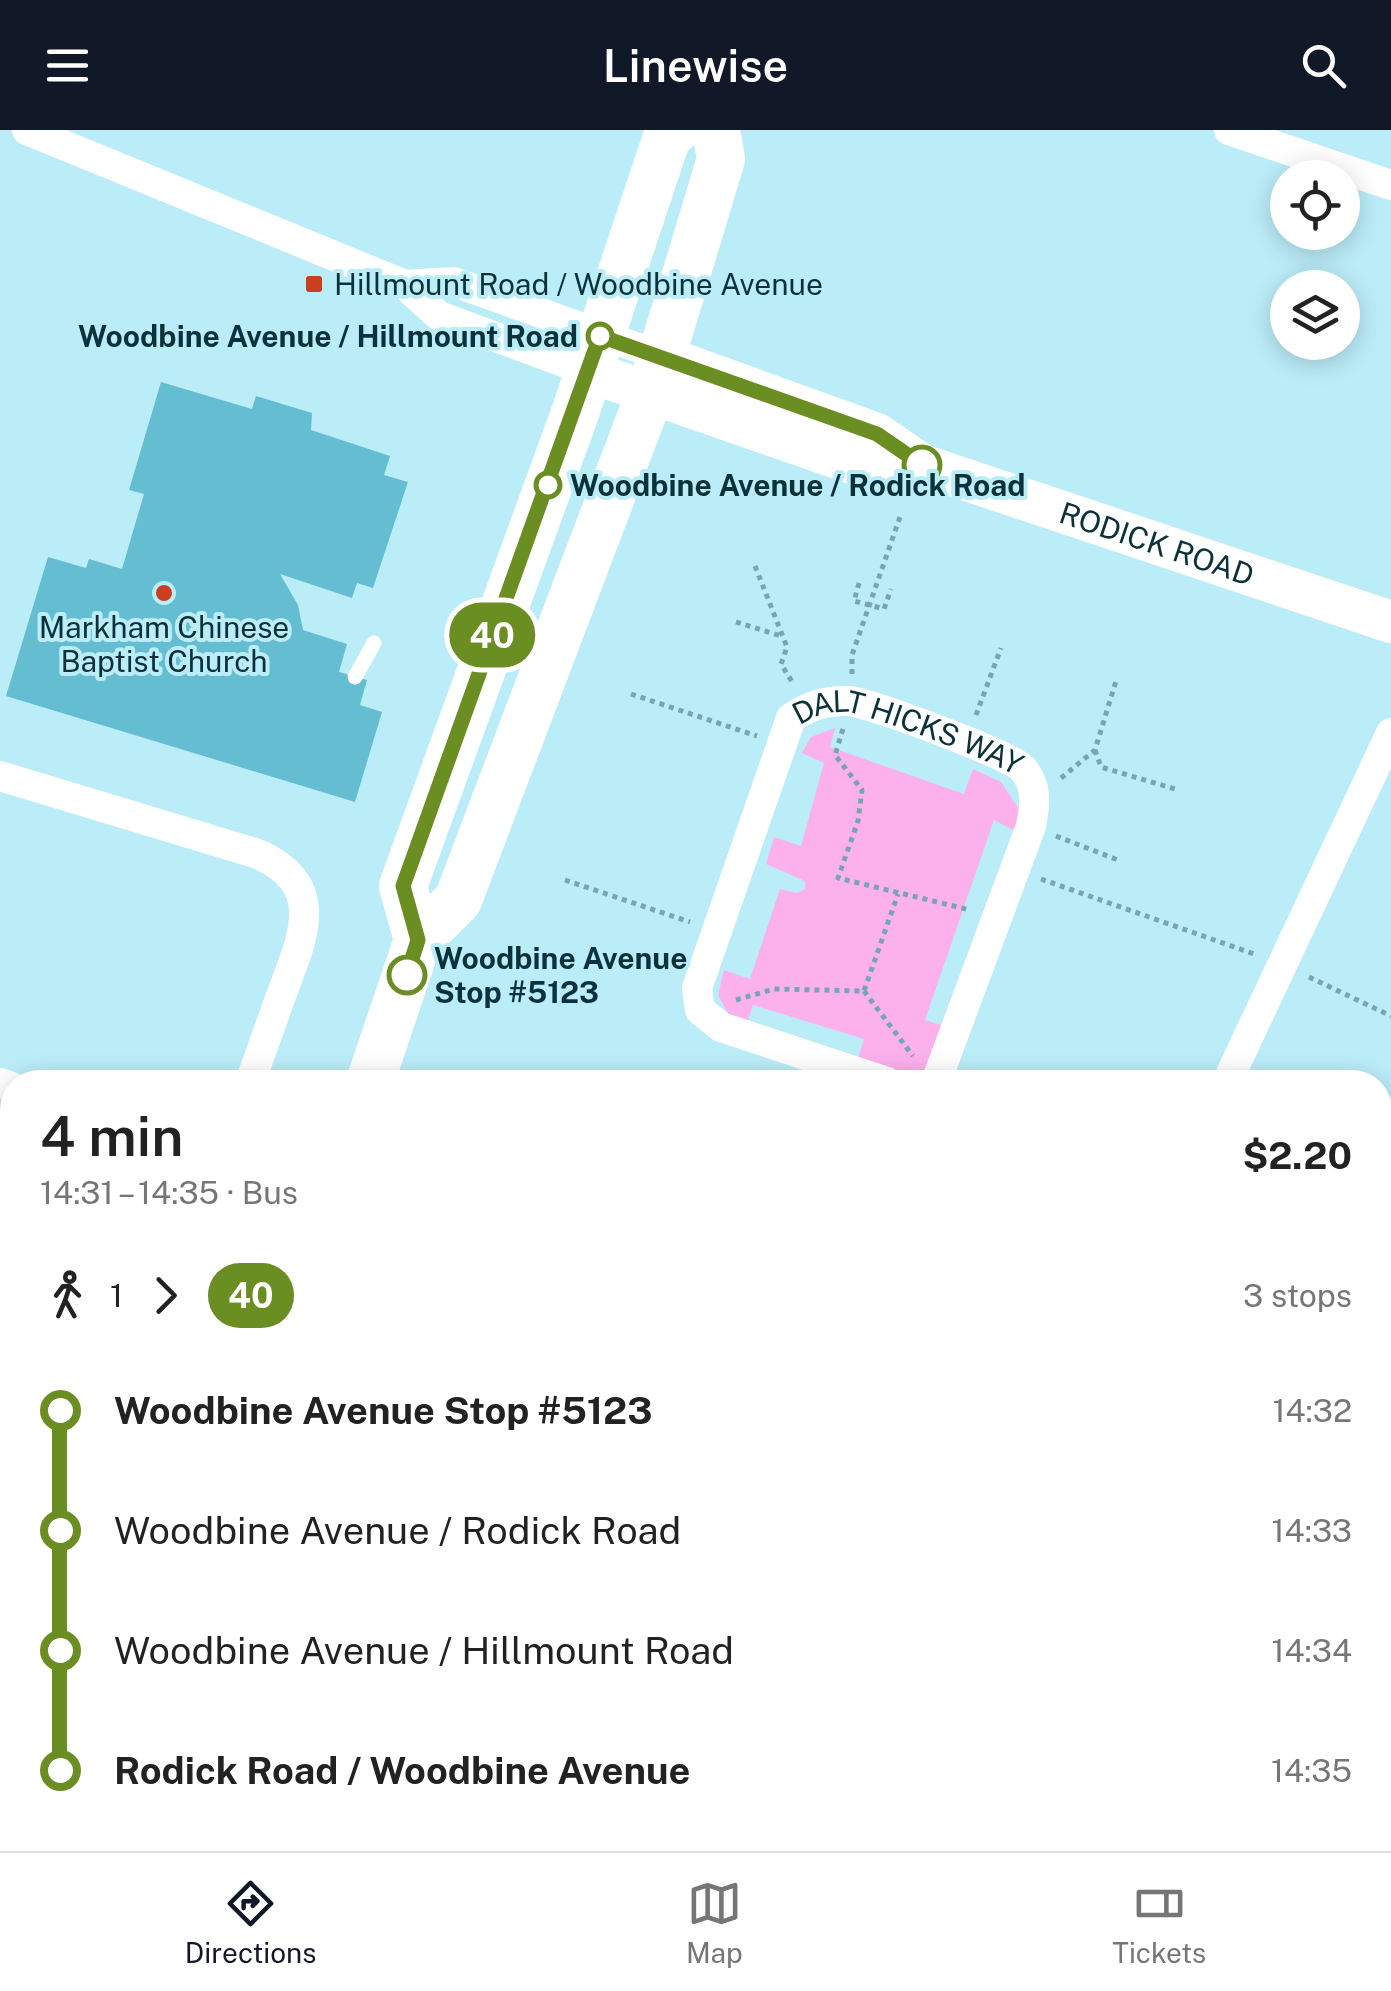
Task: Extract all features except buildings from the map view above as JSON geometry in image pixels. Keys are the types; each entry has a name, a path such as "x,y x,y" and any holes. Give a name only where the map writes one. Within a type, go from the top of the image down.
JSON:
{"main road":[{"path":"418,940 403,886 595,354 667,137 675,130"},
{"path":"374,1070 418,940 458,900 656,374 721,160 716,130"},
{"name":"RODICK ROAD","path":"595,354 656,374 863,468 922,465 1391,622"}],"street":[{"path":"27,130 404,285 454,282 595,354"},
{"path":"1229,130 1391,185"},
{"name":"DALT HICKS WAY","path":"700,1010 697,988 791,718 808,707 852,702 966,743 1022,769 1034,812 996,920 930,1070"},
{"path":"1233,1070 1391,733"},
{"path":"0,776 281,864 298,884 305,931 254,1070"},
{"path":"700,1010 721,1027 851,1070"}],"lane":[{"path":"355,676 374,642"}],"path":[{"path":"900,517 852,655 852,702 834,755 862,790 858,821 838,878 957,906 996,920"},
{"path":"756,566 786,647 781,664 808,707"},
{"path":"859,583 854,601 884,609 891,589"},
{"path":"736,622 783,637"},
{"path":"966,743 1001,648"},
{"path":"1116,681 1095,750 1034,812 1118,860"},
{"path":"632,694 781,744"},
{"path":"1095,750 1101,767 1176,789"},
{"path":"1015,870 1282,964 1391,1016"},
{"path":"565,880 718,931"},
{"path":"864,991 898,894"},
{"path":"700,1010 774,989 864,991"},
{"path":"864,991 924,1070"}],"shaded area":[{"path":"835,728 830,747 964,794 973,769 1001,782 1019,809 1015,831 994,820 925,1020 949,1028 930,1070 876,1070 856,1065 864,1039 753,1005 745,1030 732,1021 718,995 724,970 750,979 780,889 797,893 805,889 805,881 766,864 774,837 801,846 824,763 802,753 811,737"}],"bus line":[{"name":"40","path":"407,975 418,940 403,886 600,336 877,434 922,465"}],"place":[{"name":"Hillmount Road / Woodbine Avenue","path":"314,284"},
{"name":"Woodbine Avenue / Hillmount Road","path":"600,336"},
{"name":"Woodbine Avenue / Rodick Road","path":"548,485"},
{"name":"Markham Chinese Baptist Church","path":"164,593"},
{"name":"Woodbine Avenue Stop #5123","path":"407,975"}]}
